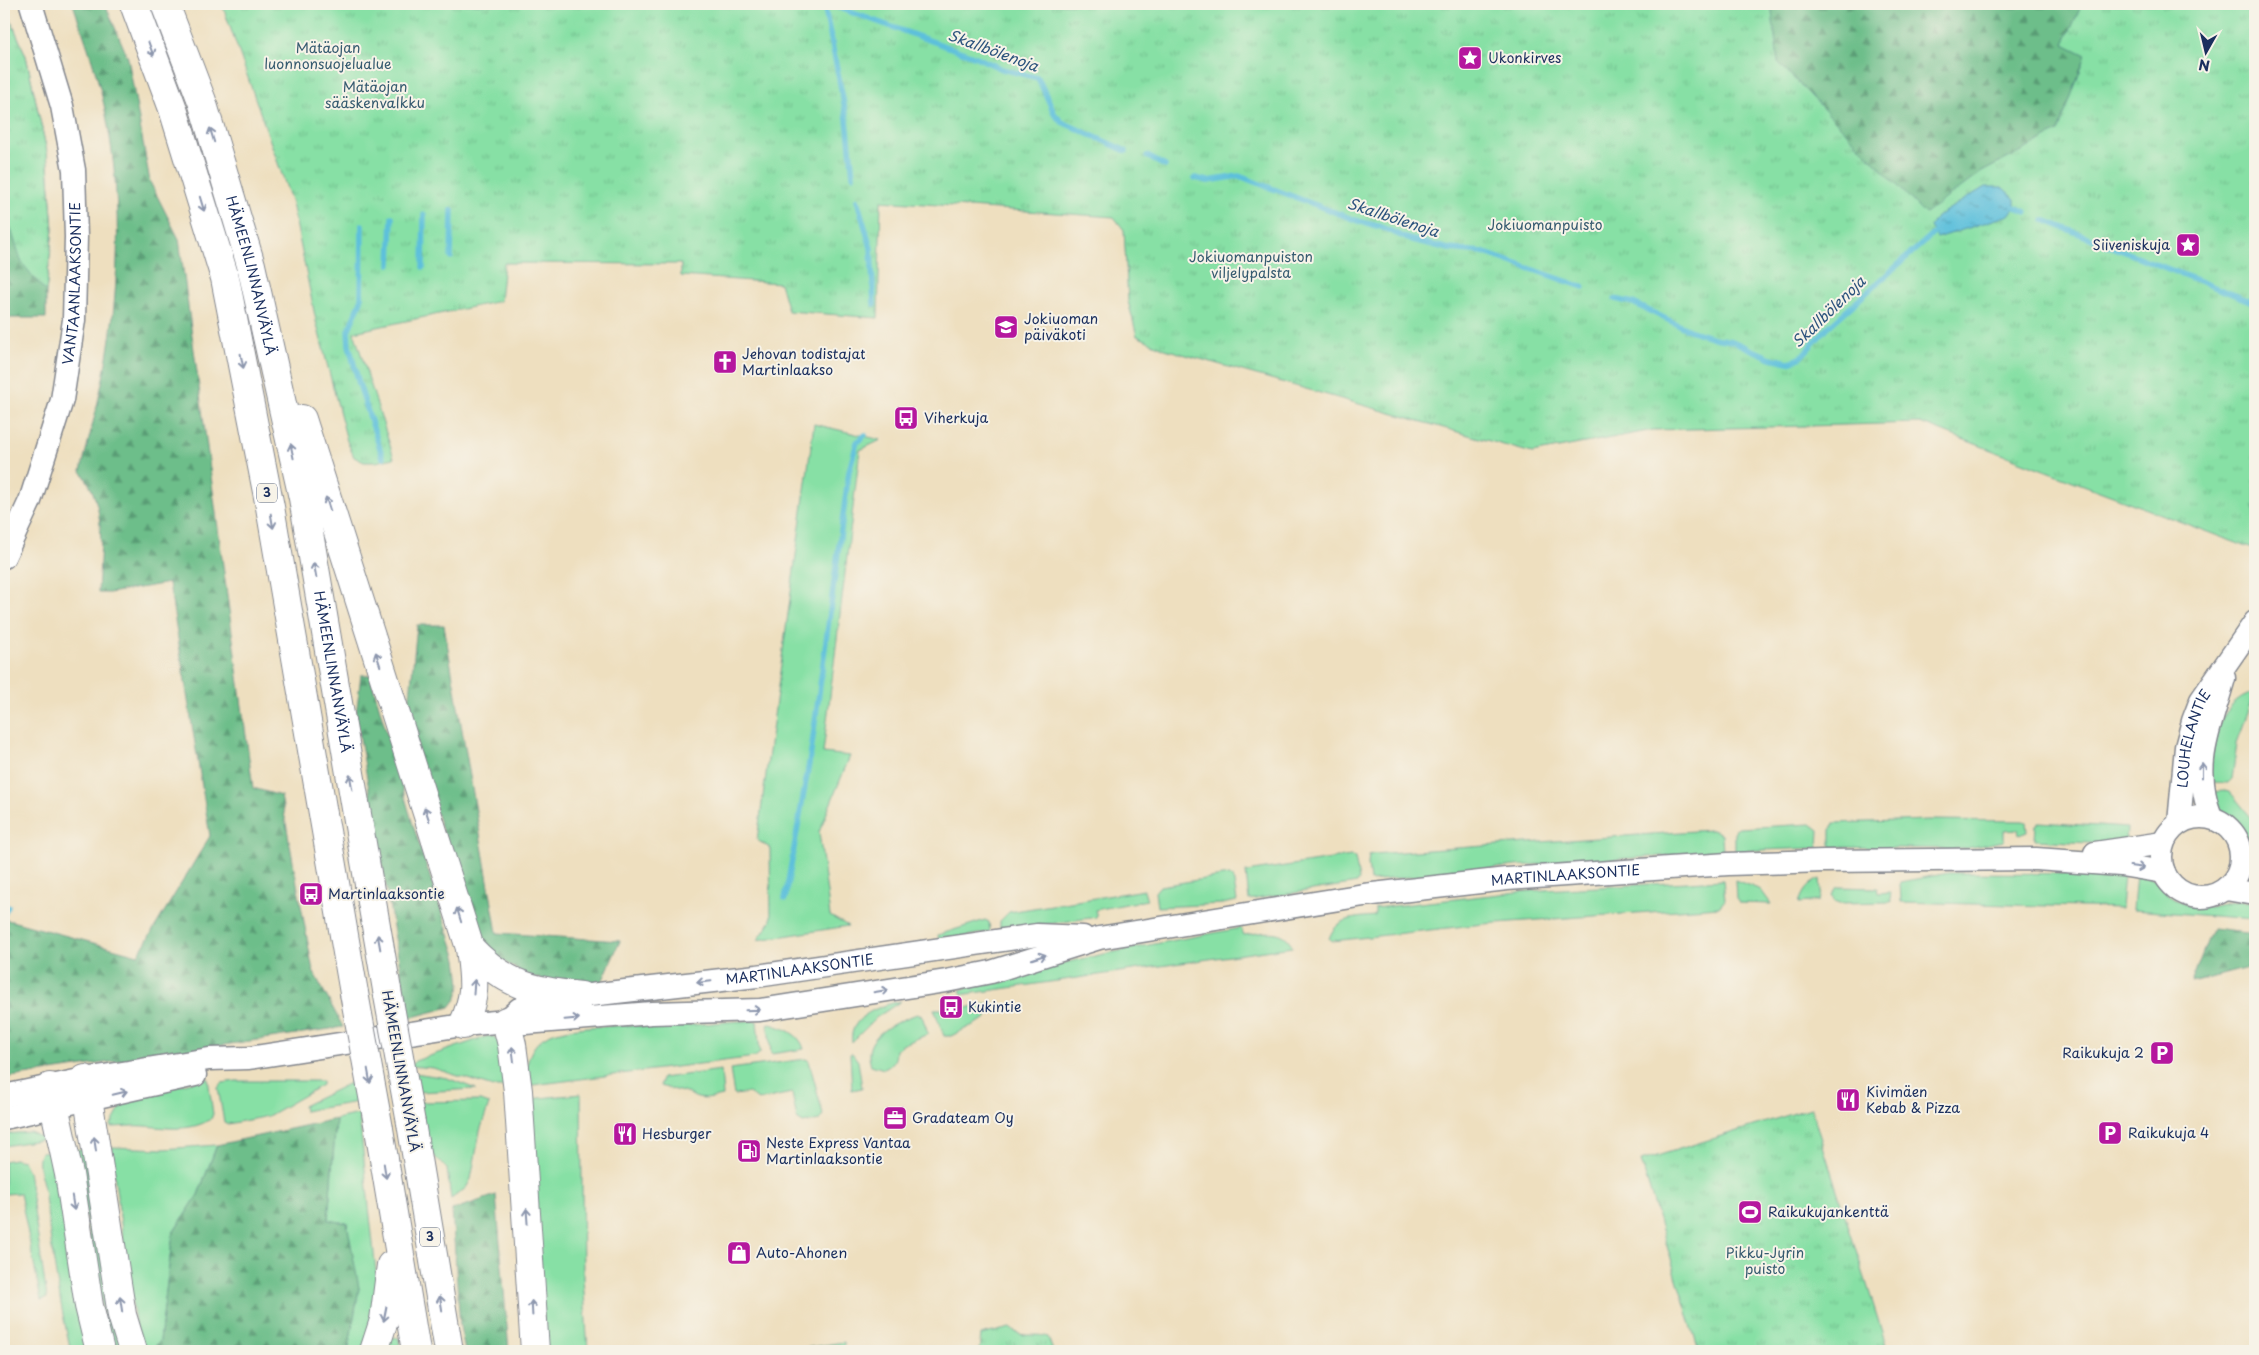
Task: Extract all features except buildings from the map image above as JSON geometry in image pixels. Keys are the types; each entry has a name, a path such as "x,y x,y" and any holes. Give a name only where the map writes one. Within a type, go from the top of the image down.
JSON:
{"highway":[{"name":"HÄMEENLINNANVÄYLÄ","path":"134,4 173,109 225,278 270,508 416,1351"},
{"name":"HÄMEENLINNANVÄYLÄ","path":"166,4 202,101 251,265 303,498 449,1351"},
{"path":"251,265 470,948 475,984 472,1005 463,1025"},
{"path":"470,948 487,966 516,984 546,992 582,996"},
{"path":"506,1021 512,1045 518,1091 535,1351"},
{"path":"86,1090 122,1315 133,1351"},
{"path":"52,1097 69,1174 89,1306 100,1351"},
{"path":"374,1351 384,1320 388,1297 391,1264 391,1214"}],"main road":[{"name":"VANTAANLAAKSONTIE","path":"4,558 30,501 62,400 74,320 76,238 74,170 62,106 31,4"},
{"name":"LOUHELANTIE","path":"2179,823 2186,746 2193,721 2201,700 2255,622"},
{"name":"LOUHELANTIE","path":"2211,817 2204,801 2201,767 2204,746 2228,662"},
{"path":"2211,817 2220,821 2232,831 2248,859 2240,867 2235,879 2226,889 2206,897 2196,897 2177,889 2164,872 2161,852 2167,835 2179,823 2189,818 2211,817"},
{"name":"MARTINLAAKSONTIE","path":"2036,859 2131,849 2164,843"},
{"name":"MARTINLAAKSONTIE","path":"4,1118 52,1097 210,1071 233,1060 463,1025 506,1021 525,1023 652,1013 760,1010 946,981 991,972 1098,938 1364,895 1508,879 1781,862 2036,859 2121,865 2164,872"},
{"path":"2226,889 2255,894"},
{"name":"MARTINLAAKSONTIE","path":"506,1021 519,1009 582,996 757,976 958,945 1037,935 1098,938"},
{"name":"MARTINLAAKSONTIE","path":"4,1096 52,1097"}],"green space":[{"path":"4,4 26,56 47,152 53,229 46,292 46,318 4,318"},
{"path":"4,4 26,56 47,152 53,229 46,292 22,263 4,208"},
{"path":"73,4 105,4 128,58 150,182 179,239 253,788 281,796 313,971 343,1027 4,1078 4,919 138,955 210,836 169,583 109,593 98,593 101,545 99,514 90,485 81,471 97,405 113,318 117,252 116,185 101,90"},
{"name":"Jokiuomanpuisto","path":"222,4 1771,4 1778,62 1925,214 1982,172 2058,132 2086,55 2064,44 2082,4 2255,4 2255,550 1920,423 1653,430 1532,453 1165,349 1137,336 1128,301 1124,230 1114,217 881,201 878,318 788,311 780,283 681,276 681,264 504,263 500,301 354,332 394,458 376,462 364,462 354,457 347,441 316,321 292,203"},
{"path":"1771,4 2082,4 2064,44 2086,55 2058,132 1982,172 1925,215 1778,62"},
{"path":"814,424 881,440 860,450 823,753 850,756 819,832 830,916 848,926 758,940 771,921 770,848 757,840"},
{"path":"417,625 444,625 497,933 620,941 602,982 565,982 536,978 509,965 480,942 407,726"},
{"path":"361,675 370,675 413,825 457,959 460,985 457,998 450,1007 409,1018 356,715"},
{"path":"2255,692 2237,743 2232,779 2228,783 2209,782 2215,741 2223,717 2231,706 2241,698"},
{"path":"2211,792 2230,792 2255,822 2255,853 2243,828 2219,808"},
{"path":"1929,820 2023,821 2026,822 2027,832 2019,835 2018,829 2004,830 2004,841 1963,849 1831,847 1831,830 1834,823"},
{"path":"2039,822 2127,828 2126,842 2107,844 2035,840 2036,826"},
{"path":"1811,824 1819,830 1818,848 1735,851 1735,830 1739,828"},
{"path":"1715,830 1722,835 1723,852 1516,866 1370,881 1368,863 1369,855 1373,854"},
{"path":"1351,856 1355,858 1359,879 1357,883 1249,900 1246,872"},
{"path":"1949,873 2124,874 2121,908 1901,902 1900,882"},
{"path":"2136,873 2155,880 2173,898 2188,906 2204,908 2237,901 2255,902 2254,919 2133,910"},
{"path":"1229,875 1233,877 1237,901 1222,904 1157,907 1155,892 1160,886"},
{"path":"1820,879 1821,892 1819,901 1799,903 1807,888"},
{"path":"1723,880 1725,900 1719,907 1483,924 1333,941 1329,939 1336,926 1354,918 1375,916 1375,908 1527,891"},
{"path":"1735,880 1761,890 1771,904 1739,903 1736,899"},
{"path":"1837,887 1877,888 1878,893 1890,892 1891,902 1839,903 1834,901 1832,895"},
{"path":"1144,890 1147,900 1095,910 1097,917 1000,931 1000,921 1009,912"},
{"path":"985,920 989,922 990,932 939,941 938,935"},
{"path":"1241,928 1244,935 1265,932 1278,933 1289,940 1292,947 967,994 962,994 960,990 1065,963"},
{"path":"2212,929 2255,934 2255,966 2191,983"},
{"path":"901,1001 877,1017 852,1042 852,1033 855,1025 868,1013 885,1005"},
{"path":"989,1003 988,1014 985,1019 951,1036 944,1036 934,1009 941,1009 944,1013"},
{"path":"917,1014 922,1016 928,1034 902,1045 896,1050 892,1064 884,1069 871,1065 869,1055 875,1038 890,1026"},
{"path":"757,1021 760,1053 755,1057 525,1086 528,1060 534,1048 543,1038 555,1033 588,1027 676,1026"},
{"path":"768,1025 786,1030 795,1036 799,1039 804,1049 771,1054"},
{"path":"488,1036 494,1037 499,1041 505,1087 493,1087 433,1068 410,1066 415,1061"},
{"path":"852,1053 858,1061 862,1088 852,1090 850,1054"},
{"path":"806,1059 809,1061 823,1114 820,1120 803,1123 797,1119 792,1093 758,1100 749,1093 734,1095 730,1069"},
{"path":"721,1070 723,1096 702,1099 660,1086 662,1078"},
{"path":"415,1073 447,1078 476,1089 419,1092"},
{"path":"208,1078 213,1114 211,1119 203,1123 179,1128 110,1127 122,1105 138,1095"},
{"path":"236,1081 322,1081 322,1085 268,1116 228,1124 224,1122 218,1088 222,1083"},
{"path":"354,1081 357,1102 304,1111 303,1106"},
{"path":"581,1094 583,1277 588,1351 546,1351 529,1099"},
{"path":"481,1101 489,1104 480,1131 471,1179 466,1188 451,1199 447,1169 431,1153 425,1136 420,1102"},
{"name":"Pikku-Jyrin puisto","path":"1811,1108 1888,1351 1699,1351 1641,1161"},
{"path":"359,1114 378,1290 372,1326 361,1351 348,1351 359,1288 328,1220 336,1119"},
{"path":"336,1119 328,1220 347,1223 359,1288 348,1351 150,1351 160,1341 173,1233 198,1195 217,1145"},
{"path":"30,1132 45,1139 4,1146 4,1134"},
{"path":"217,1145 198,1195 173,1233 160,1341 150,1351 144,1351 136,1329 112,1147 163,1149"},
{"path":"84,1149 125,1351 110,1351 74,1150"},
{"path":"51,1151 91,1351 71,1351 62,1311 39,1166 41,1152"},
{"path":"14,1159 23,1161 28,1171 47,1298 41,1300 20,1193 4,1194 4,1161"},
{"path":"496,1195 509,1351 465,1351 460,1326 452,1210"},
{"path":"1010,1328 1019,1334 1048,1337 1053,1351 979,1351 981,1335"},
{"path":"391,1337 399,1338 401,1351 386,1351"},
{"path":"844,1342 844,1351 791,1351 791,1350"}],"water":[{"path":"1985,187 2002,187 2015,199 2015,207 2009,215 1937,238 1930,227 1936,217"}],"waterway":[{"path":"824,4 847,119 853,176"},
{"name":"Skallbölenoja","path":"828,4 976,57 1002,69 1038,78 1055,115 1062,122 1126,151"},
{"name":"Skallbölenoja","path":"1147,156 1165,166"},
{"name":"Skallbölenoja","path":"1195,178 1208,181 1239,176 1358,221 1381,227 1408,239 1449,249 1482,252 1583,287"},
{"path":"857,200 871,248 874,304"},
{"name":"Skallbölenoja","path":"2015,207 2026,212"},
{"path":"451,257 452,210"},
{"path":"423,267 424,215"},
{"path":"390,264 392,217"},
{"name":"Skallbölenoja","path":"2044,220 2255,303"},
{"path":"362,225 361,301 348,331 349,345 359,384 383,458"},
{"name":"Skallbölenoja","path":"1615,299 1633,303 1689,330 1714,338 1732,341 1771,358 1789,362 1800,358 1828,327 1934,233"},
{"path":"785,899 811,752 849,471 857,442 865,435"},
{"path":"4,914 8,907"}],"place":[{"name":"Ukonkirves","path":"1470,58"},
{"name":"Siiveniskuja","path":"2188,245"},
{"name":"Jokiuoman päiväkoti","path":"1006,327"},
{"name":"Jehovan todistajat Martinlaakso","path":"725,362"},
{"name":"Viherkuja","path":"906,418"},
{"name":"Martinlaaksontie","path":"311,894"},
{"name":"Kukintie","path":"951,1007"},
{"name":"Raikukuja 2","path":"2162,1053"},
{"name":"Kivimäen Kebab & Pizza","path":"1848,1100"},
{"name":"Gradateam Oy","path":"895,1118"},
{"name":"Raikukuja 4","path":"2110,1133"},
{"name":"Hesburger","path":"625,1134"},
{"name":"Neste Express Vantaa Martinlaaksontie","path":"749,1151"},
{"name":"Raikukujankenttä","path":"1750,1212"},
{"name":"Auto-Ahonen","path":"739,1253"}],"park label":[{"name":"Mätäojan luonnonsuojelualue","path":"328,56"},
{"name":"Mätäojan sääskenvalkku","path":"375,95"},
{"name":"Jokiuomanpuiston viljelypalsta","path":"1251,266"}]}
